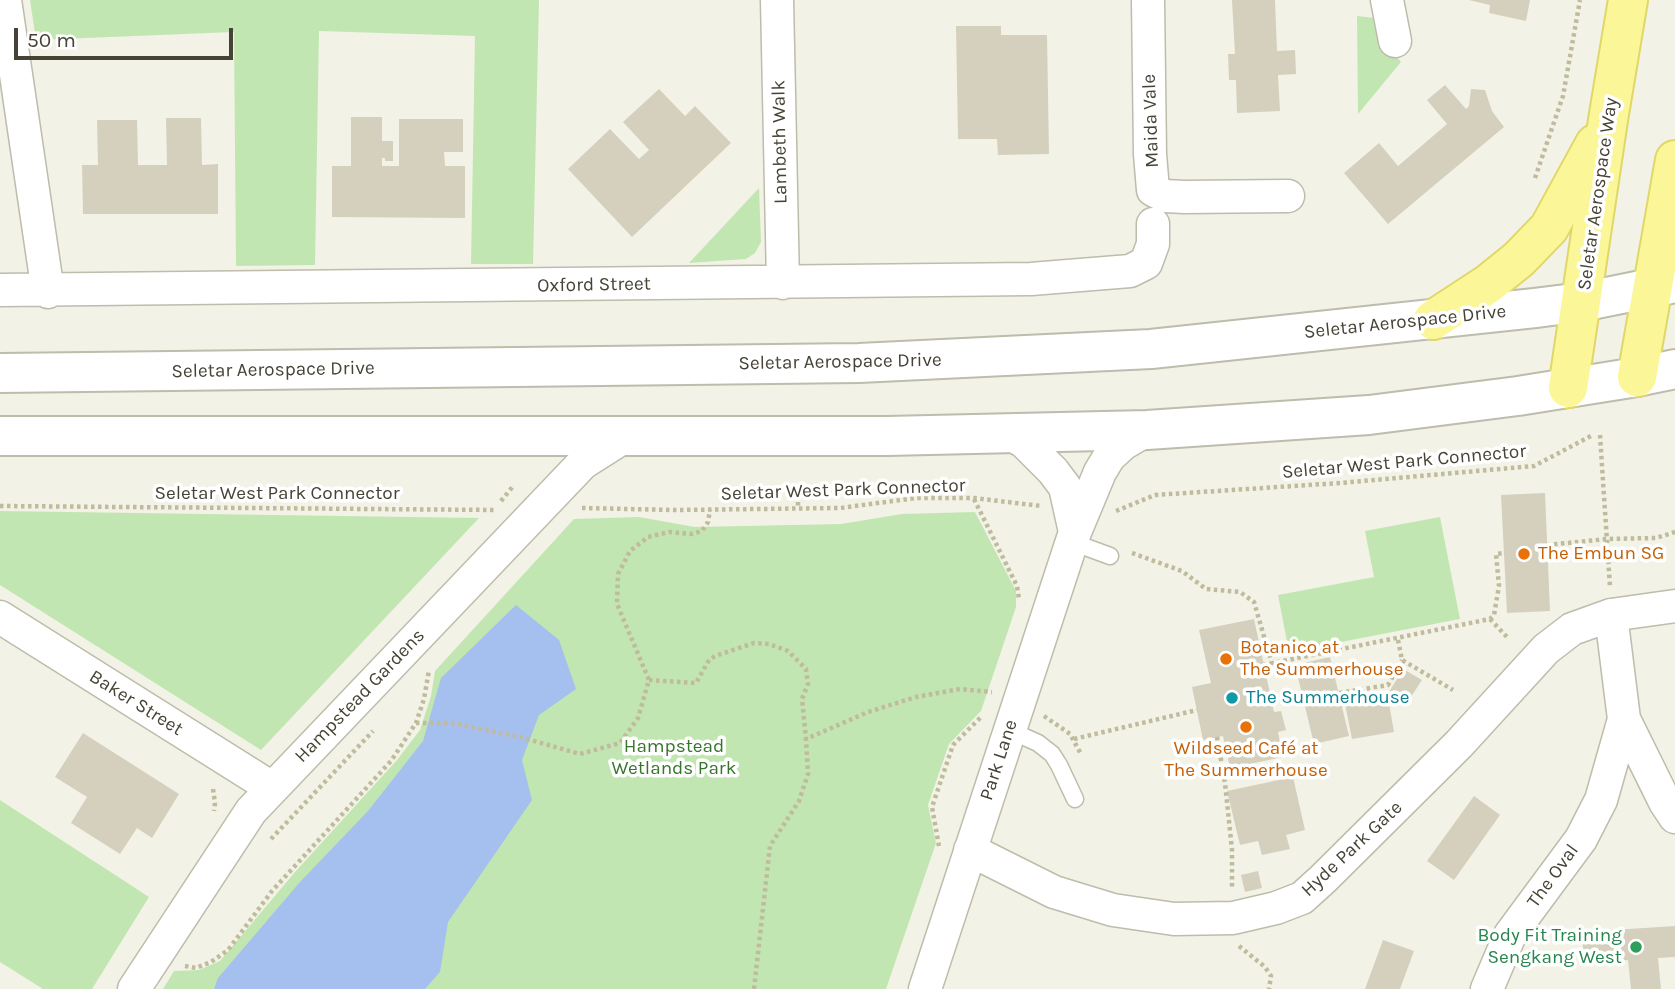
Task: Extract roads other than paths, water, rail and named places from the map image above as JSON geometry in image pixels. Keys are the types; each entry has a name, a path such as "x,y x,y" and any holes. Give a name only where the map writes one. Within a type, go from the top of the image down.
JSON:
{"main road":[{"name":"Seletar Aerospace Way","path":"1568,388 1628,0"},
{"path":"1433,320 1509,267 1549,228 1608,120"},
{"path":"1637,377 1664,286 1675,160"}],"street":[{"path":"5,0 48,292"},
{"name":"Lambeth Walk","path":"777,0 783,284"},
{"name":"Maida Vale","path":"1148,0 1153,190 1165,197 1288,196"},
{"path":"1387,0 1395,41"},
{"name":"Oxford Street","path":"0,290 48,292 1031,279 1130,271 1146,262 1153,244 1153,223"},
{"name":"Seletar Aerospace Drive","path":"0,373 859,363 1151,349 1582,302 1664,286"},
{"path":"0,436 887,436 1147,430 1369,415 1568,388 1675,369"},
{"name":"Park Lane","path":"925,989 955,849 1000,710 1100,472 1109,457 1123,444 1147,430"},
{"path":"1006,432 1024,442 1053,471 1065,487 1076,524"},
{"name":"Hampstead Gardens","path":"134,989 251,811 583,463 624,437"},
{"name":"Hyde Park Gate","path":"955,849 1055,892 1113,910 1174,919 1233,919 1276,908 1303,898 1459,744 1546,649 1572,629 1611,615 1675,606"},
{"name":"The Oval","path":"1611,615 1624,719 1670,810"},
{"name":"Baker Street","path":"0,617 272,788"},
{"name":"The Oval","path":"1487,989 1510,935 1581,839 1601,800 1624,719"},
{"name":"The Oval","path":"1601,800 1615,790 1629,786 1642,789 1670,810"}],"lane":[{"path":"1076,524 1116,553"},
{"path":"1000,710 1052,754 1074,799"}],"water":[{"path":"516,605 559,640 576,689 539,715 522,760 532,800 448,922 440,972 425,989 214,989 218,978 300,882 368,811 423,741 441,678"}],"place":[{"name":"The Embun SG","path":"1524,554"},
{"name":"Botanico at The Summerhouse","path":"1226,659"},
{"name":"The Summerhouse","path":"1232,698"},
{"name":"Wildseed Café at The Summerhouse","path":"1246,727"},
{"name":"Body Fit Training Sengkang West","path":"1636,947"}],"park label":[{"name":"Hampstead Wetlands Park","path":"674,758"}]}
